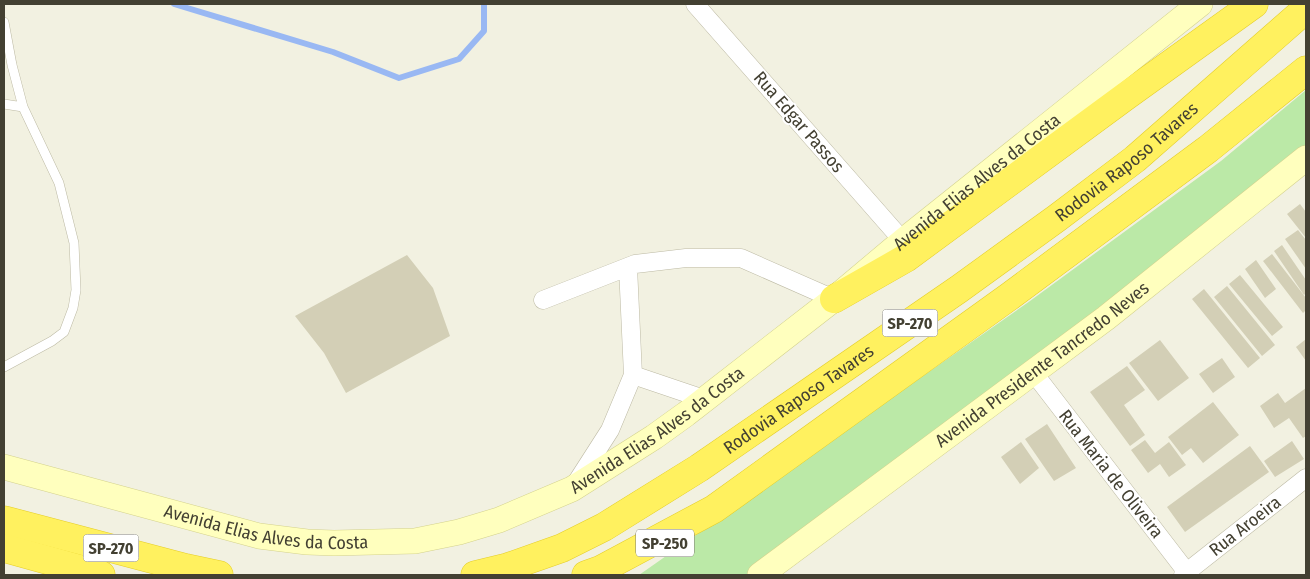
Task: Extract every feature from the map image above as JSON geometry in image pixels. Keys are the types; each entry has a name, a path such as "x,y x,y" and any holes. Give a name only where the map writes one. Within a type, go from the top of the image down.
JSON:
{"highway":[{"path":"834,299 906,258 1254,4"},
{"name":"Rodovia Raposo Tavares","path":"475,575 508,567 562,548 604,528 707,462 959,289 1057,218 1135,159 1306,9"},
{"name":"Rodovia Raposo Tavares","path":"586,575 600,570 714,509 1082,243 1208,149 1306,70"},
{"name":"SP-250","path":"614,575 644,558 714,509"},
{"name":"SP-270","path":"4,520 218,575"},
{"name":"SP-270","path":"4,548 101,575"}],"main road":[{"name":"Avenida Elias Alves da Costa","path":"4,467 259,536 307,542 415,541 459,532 499,520 572,489 654,437 834,299 903,241 1200,4"},
{"name":"Avenida Presidente Tancredo Neves","path":"767,572 1106,318 1306,158"}],"street":[{"name":"Rua Edgar Passos","path":"695,4 903,241"},
{"path":"543,300 634,264 686,258 741,258 834,299"},
{"path":"572,489 610,430 633,375 628,266"},
{"name":"Rua Maria de Oliveira","path":"1033,372 1186,574"},
{"path":"633,375 704,399"},
{"name":"Rua Aroeira","path":"1186,574 1306,478"}],"lane":[{"path":"4,22 12,65 23,107 60,183 74,243 76,290 74,308 64,332 52,341 4,367"},
{"path":"4,104 23,107"}],"green space":[{"path":"1306,90 1306,150 769,560 747,575 639,575 1030,301 1221,161"}],"building":[{"path":"1300,204 1306,212 1306,238 1287,214"},
{"path":"1298,230 1306,240 1306,269 1285,239"},
{"path":"1282,245 1306,280 1306,293 1304,295 1274,251"},
{"path":"1272,254 1306,298 1306,310 1303,313 1263,261"},
{"path":"407,255 433,288 450,336 346,393 324,353 295,316"},
{"path":"1256,260 1276,289 1265,298 1245,269"},
{"path":"1240,275 1283,327 1272,336 1229,284"},
{"path":"1227,286 1275,345 1262,356 1214,297"},
{"path":"1204,289 1260,358 1248,368 1192,299"},
{"path":"1306,339 1306,361 1296,347"},
{"path":"1160,340 1189,378 1158,401 1129,363"},
{"path":"1222,358 1235,377 1213,393 1199,374"},
{"path":"1127,366 1145,390 1124,405 1145,435 1130,446 1090,392"},
{"path":"1306,388 1306,436 1303,438 1289,418 1274,428 1260,406 1278,393 1285,403"},
{"path":"1213,402 1239,435 1203,463 1191,448 1182,455 1168,437"},
{"path":"1047,424 1076,468 1054,481 1025,439"},
{"path":"1145,440 1155,453 1169,442 1186,465 1169,477 1160,464 1148,473 1131,450"},
{"path":"1292,441 1304,459 1275,477 1264,461"},
{"path":"1021,442 1039,468 1020,484 1001,457"},
{"path":"1250,446 1269,472 1185,532 1167,507"}],"waterway":[{"path":"174,4 333,52 399,78 459,59 484,31 484,4"}]}
